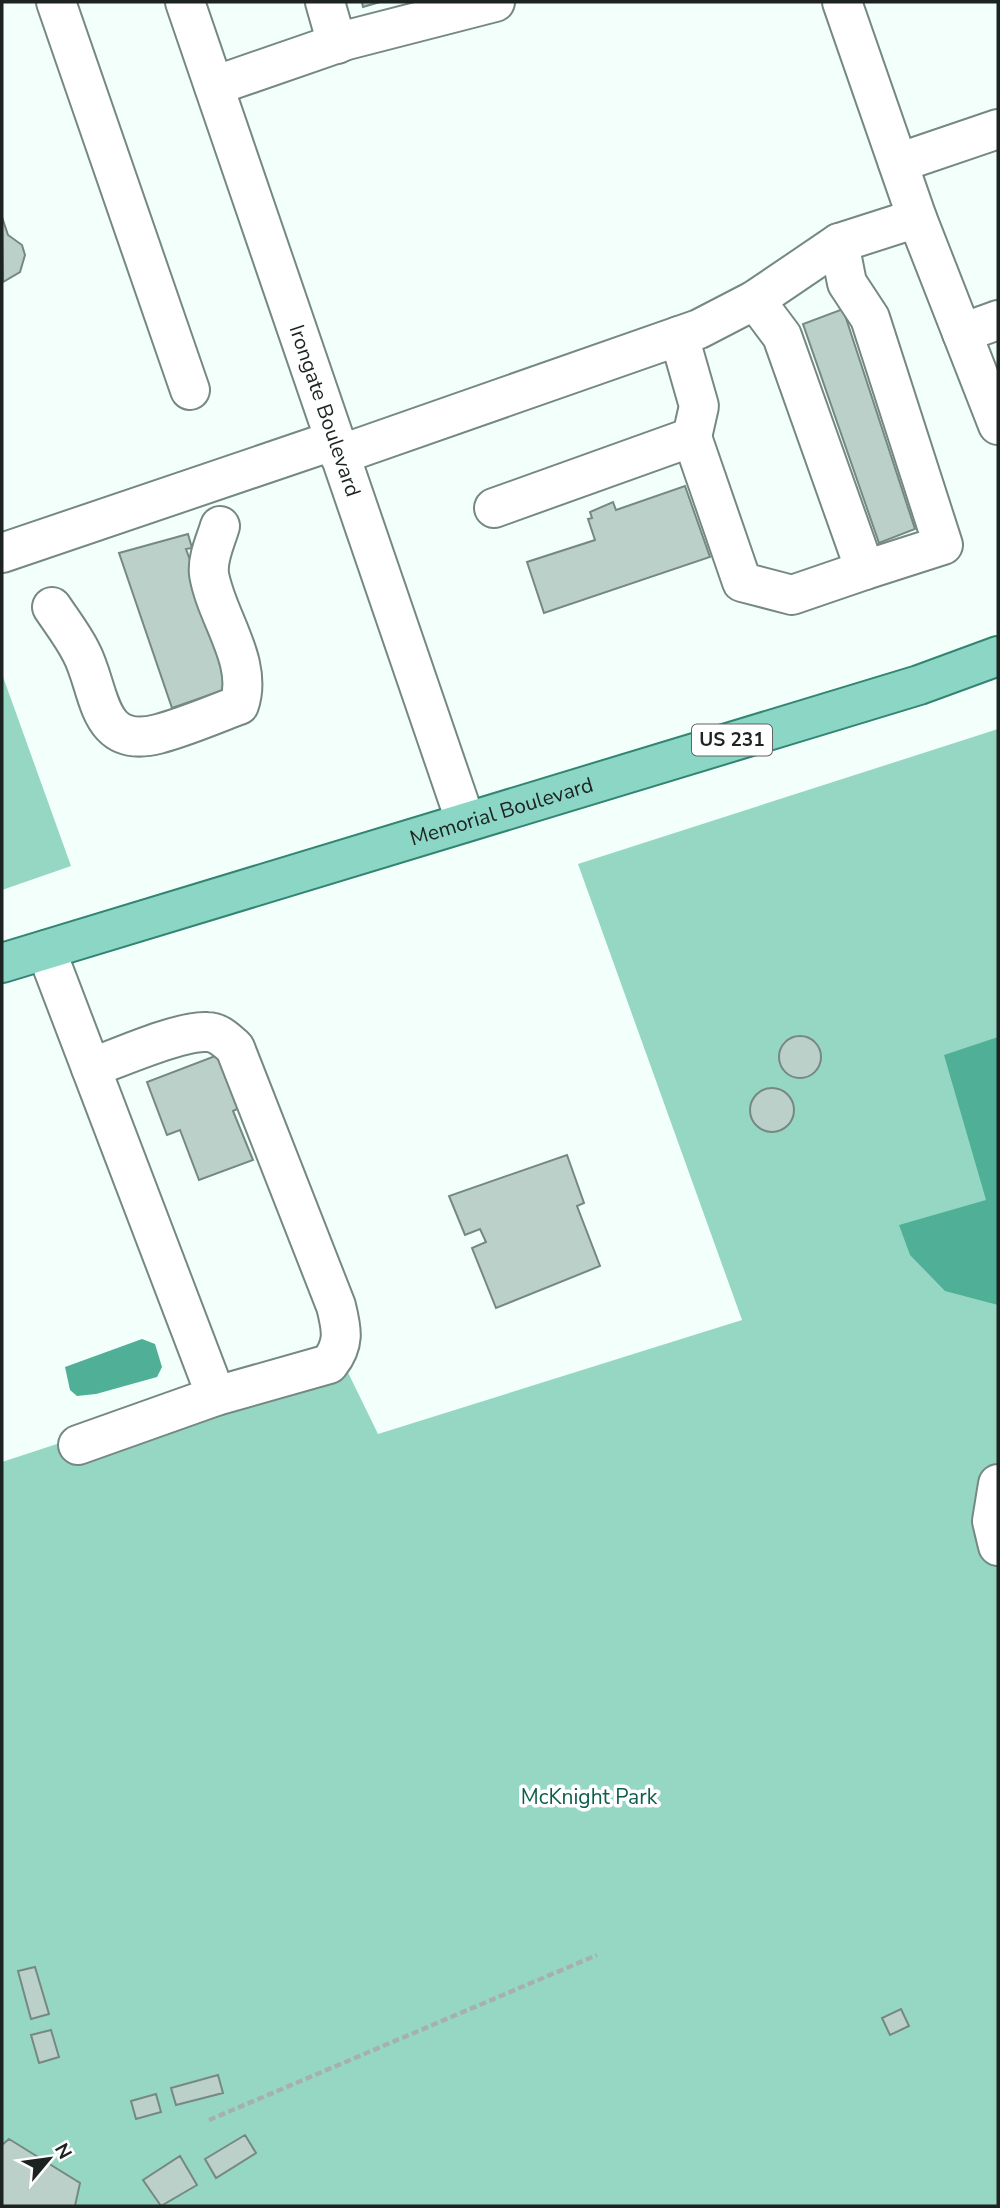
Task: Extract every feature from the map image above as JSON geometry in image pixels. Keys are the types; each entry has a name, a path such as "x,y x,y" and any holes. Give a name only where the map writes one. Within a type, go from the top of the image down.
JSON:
{"main road":[{"name":"Memorial Boulevard","path":"2,963 465,820 919,685 998,656"}],"street":[{"path":"56,2 190,390"},
{"name":"Irongate Boulevard","path":"185,2 465,820"},
{"path":"325,2 350,27"},
{"path":"214,86 350,27 495,2"},
{"path":"842,2 918,218 998,425"},
{"path":"898,163 998,128"},
{"path":"2,553 679,335 755,300 839,243 918,218"},
{"path":"679,335 699,406 692,437 742,582 792,595 943,545 870,318 847,283 839,243"},
{"path":"755,300 782,336 865,570"},
{"path":"962,333 998,320"},
{"path":"494,508 692,437"},
{"path":"52,607 83,654 100,709 110,726 131,736 156,735 239,705 244,690 238,661 209,573 220,526"},
{"path":"46,950 216,1396"},
{"path":"78,1445 216,1396 329,1364 338,1353 343,1334 336,1306 235,1048 223,1037 207,1032 184,1035 91,1068"},
{"path":"998,1484 992,1521 998,1546"}],"path":[{"path":"209,2120 597,1955"}],"green space":[{"path":"2,674 71,866 2,890"},
{"name":"McKnight Park","path":"998,729 998,2206 2,2206 2,1462 338,1352 378,1434 742,1320 578,864"}],"shaded area":[{"path":"998,1037 998,1305 945,1291 910,1255 899,1225 986,1200 944,1055"},
{"path":"142,1339 155,1344 162,1367 157,1377 96,1394 77,1396 70,1390 65,1367"}],"building":[{"path":"362,2 380,2 363,7"},
{"path":"2,217 8,235 22,245 25,255 20,272 3,282"},
{"path":"843,309 915,529 879,543 803,324"},
{"path":"685,486 710,557 544,613 527,562 595,540 588,519 592,518 590,512 613,502 616,510"},
{"path":"188,534 192,548 186,549 200,587 227,689 172,708 119,553"},
{"path":"800,1036 815,1042 821,1057 815,1072 800,1078 785,1072 779,1057 785,1042"},
{"path":"223,1053 243,1106 233,1111 253,1160 199,1180 180,1130 167,1135 147,1082"},
{"path":"772,1088 788,1094 794,1110 788,1126 772,1132 756,1126 750,1110 756,1094"},
{"path":"567,1155 584,1203 577,1206 600,1266 496,1308 472,1248 486,1242 480,1229 465,1235 449,1196"},
{"path":"35,1967 49,2014 31,2019 18,1971"},
{"path":"901,2009 909,2026 890,2035 882,2018"},
{"path":"51,2030 59,2057 39,2063 31,2035"},
{"path":"218,2075 223,2093 176,2105 171,2088"},
{"path":"156,2094 161,2112 136,2119 131,2101"},
{"path":"245,2135 256,2153 216,2178 205,2159"},
{"path":"9,2139 80,2183 75,2206 2,2206 2,2145"},
{"path":"180,2156 197,2185 161,2206 143,2180"}]}
